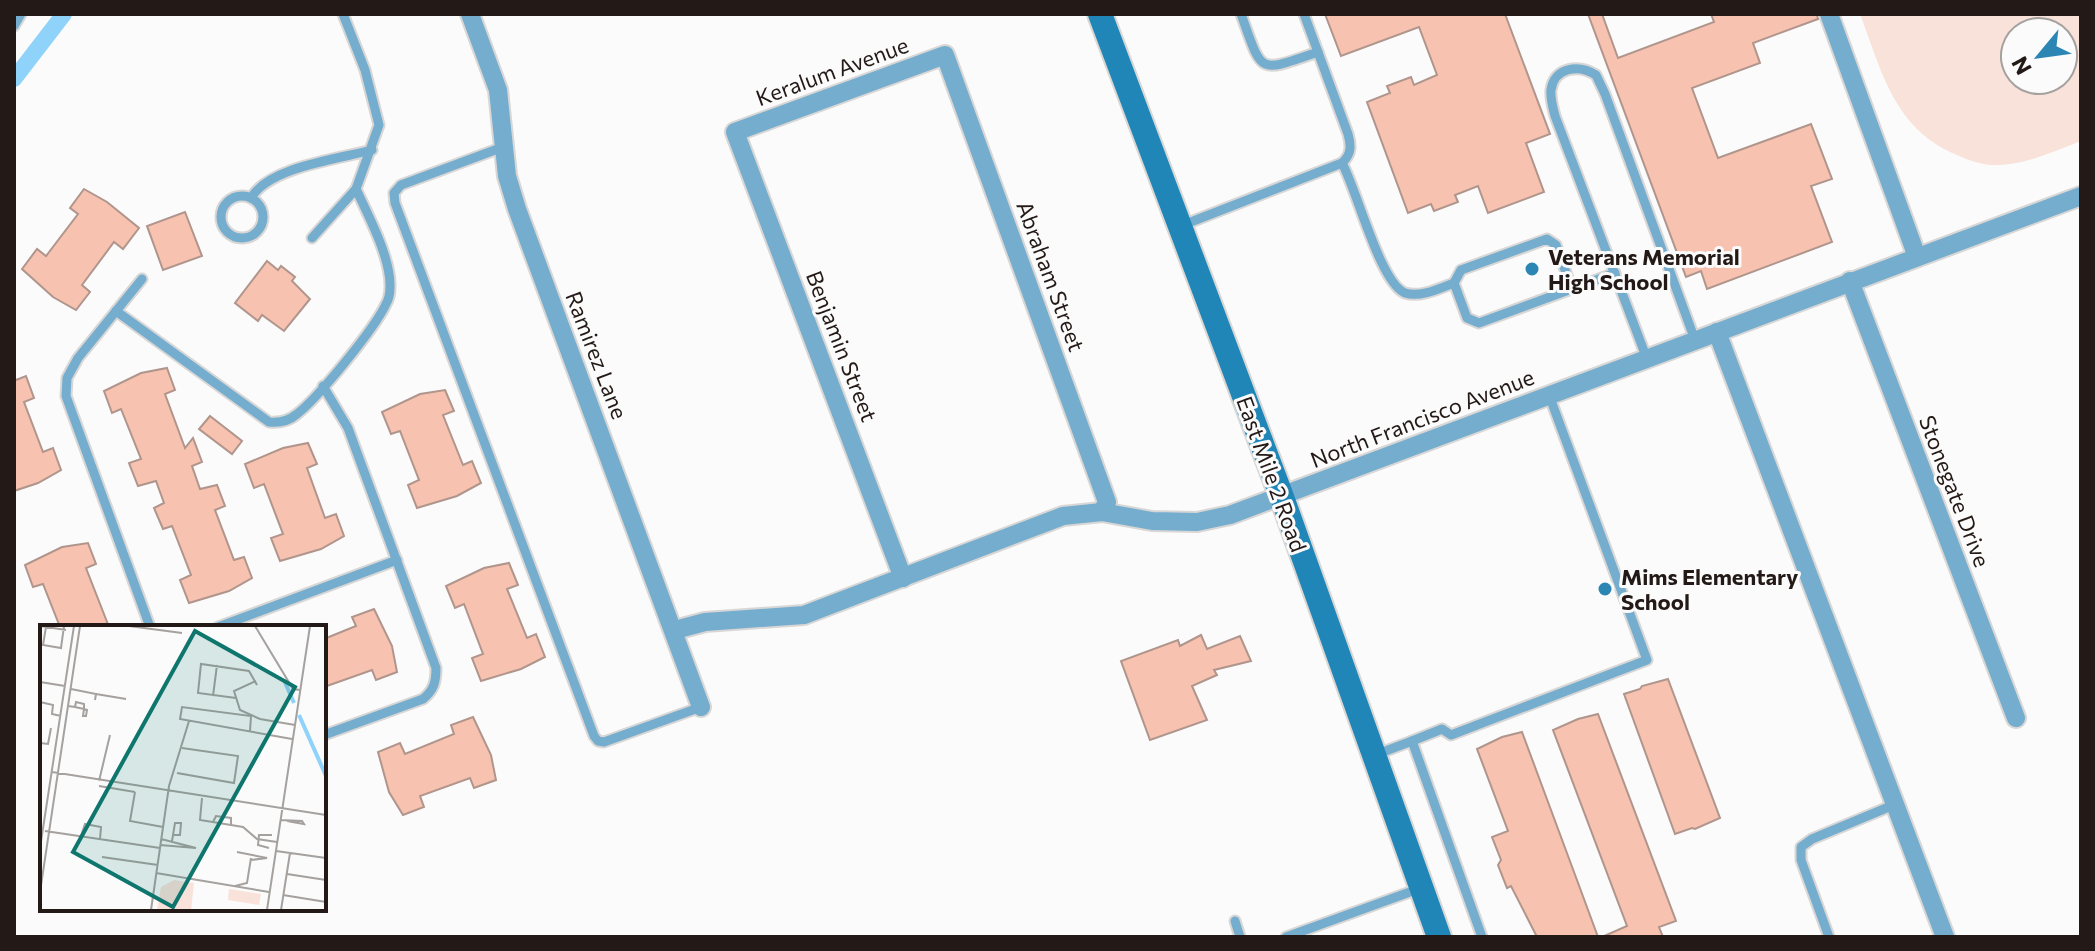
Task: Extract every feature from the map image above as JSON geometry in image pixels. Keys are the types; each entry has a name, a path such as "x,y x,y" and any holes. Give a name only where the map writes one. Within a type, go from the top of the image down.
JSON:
{"main road":[{"name":"East Mile 2 Road","path":"1100,14 1282,497 1439,937"}],"street":[{"name":"Ramirez Lane","path":"470,14 498,90 507,176 517,209 701,707"},
{"path":"1829,14 1917,257"},
{"name":"Keralum Avenue","path":"735,132 945,55"},
{"name":"Abraham Street","path":"945,55 1107,502 1102,512"},
{"name":"Benjamin Street","path":"735,132 903,578"},
{"name":"North Francisco Avenue","path":"675,630 705,622 804,615 1063,516 1102,512 1152,521 1197,522 1230,515 2081,196"},
{"name":"Stonegate Drive","path":"1850,281 2016,718"},
{"path":"1717,332 1945,937"}],"lane":[{"path":"14,26 21,14"},
{"path":"312,238 356,189 379,125 365,70 343,14"},
{"path":"1241,14 1255,54 1262,64 1274,67 1318,52"},
{"path":"1180,226 1342,163 1350,151 1350,142 1304,14"},
{"path":"1647,359 1552,103 1550,92 1555,80 1569,69 1579,68 1596,75 1605,94 1695,340"},
{"path":"503,147 401,185 394,193 395,203 594,736 604,742 701,707"},
{"path":"251,198 268,180 372,150"},
{"path":"1342,163 1353,183 1383,266 1394,284 1405,293 1418,294 1454,283 1461,270 1547,239 1556,245 1572,289"},
{"path":"116,311 269,422 284,422 296,415 323,386 386,304 389,270 356,189"},
{"path":"236,196 251,198 260,207 262,220 257,232 245,238 232,236 222,225 225,204 236,196"},
{"path":"1454,283 1467,318 1475,323 1615,273"},
{"path":"142,279 73,367 67,378 66,396 149,625"},
{"path":"323,386 348,428 436,668 432,691 423,699 326,734"},
{"path":"1374,756 1442,729 1451,735 1647,660 1549,395"},
{"path":"223,625 397,560"},
{"path":"1412,741 1482,937"},
{"path":"1829,937 1801,860 1801,847 1812,839 1896,804"},
{"path":"1286,937 1421,888"},
{"path":"1235,921 1240,937"}],"shaded area":[{"path":"1860,14 2081,14 2081,141 2020,162 1993,165 1972,161 1936,144 1918,130 1904,114 1884,77"}],"building":[{"path":"1325,14 1505,14 1550,134 1526,143 1544,192 1488,213 1478,186 1455,195 1458,202 1434,211 1431,204 1408,213 1367,102 1390,93 1387,86 1411,77 1414,85 1437,75 1419,27 1341,56"},
{"path":"1588,14 1602,14 1618,58 1714,22 1711,14 1817,14 1818,19 1753,43 1760,63 1692,88 1718,158 1811,124 1832,179 1811,186 1832,242 1707,289 1701,271 1686,277"},
{"path":"84,189 107,202 139,228 123,249 114,242 82,285 90,292 76,310 53,297 22,269 37,249 46,256 78,214 70,208"},
{"path":"185,212 202,256 163,270 147,226"},
{"path":"267,261 278,270 281,266 295,277 292,281 310,299 284,331 262,315 258,321 235,303"},
{"path":"167,368 175,390 165,394 185,448 193,438 202,462 192,466 200,489 217,485 225,506 215,510 234,560 244,557 252,578 229,591 189,603 180,580 191,575 172,526 163,529 154,508 164,503 156,481 138,486 129,463 141,459 121,409 112,413 104,391 141,373"},
{"path":"26,376 34,398 24,402 43,452 53,448 61,470 38,483 14,491 14,378"},
{"path":"445,390 454,411 443,415 463,465 472,461 481,483 457,496 417,508 408,485 419,480 400,431 391,434 382,412 420,394"},
{"path":"210,416 242,441 232,454 199,429"},
{"path":"308,443 317,464 307,468 325,518 336,514 344,536 321,549 280,561 271,538 283,534 264,484 254,488 245,464 283,448"},
{"path":"88,543 96,564 86,568 108,625 59,625 43,584 33,587 25,565 62,547"},
{"path":"509,563 518,585 507,589 527,638 536,634 545,657 521,669 481,681 472,658 483,654 464,604 455,608 446,586 484,568"},
{"path":"374,609 392,646 397,672 376,680 372,670 326,686 326,638 356,626 352,617"},
{"path":"1201,635 1207,649 1240,636 1251,661 1214,670 1217,675 1192,686 1207,720 1150,740 1121,661 1178,640 1180,646"},
{"path":"1668,679 1720,818 1675,834 1624,694"},
{"path":"1598,714 1676,921 1659,927 1663,937 1602,937 1627,926 1553,730"},
{"path":"473,717 491,755 496,780 474,788 470,778 420,796 424,807 403,815 389,792 378,752 400,743 405,754 454,734 451,725"},
{"path":"1522,732 1598,937 1537,937 1511,886 1507,888 1498,865 1501,860 1492,837 1508,831 1477,749"}],"waterway":[{"path":"14,79 64,14"}],"place":[{"name":"Veterans Memorial High School","path":"1532,269"},
{"name":"Mims Elementary School","path":"1605,589"}]}
